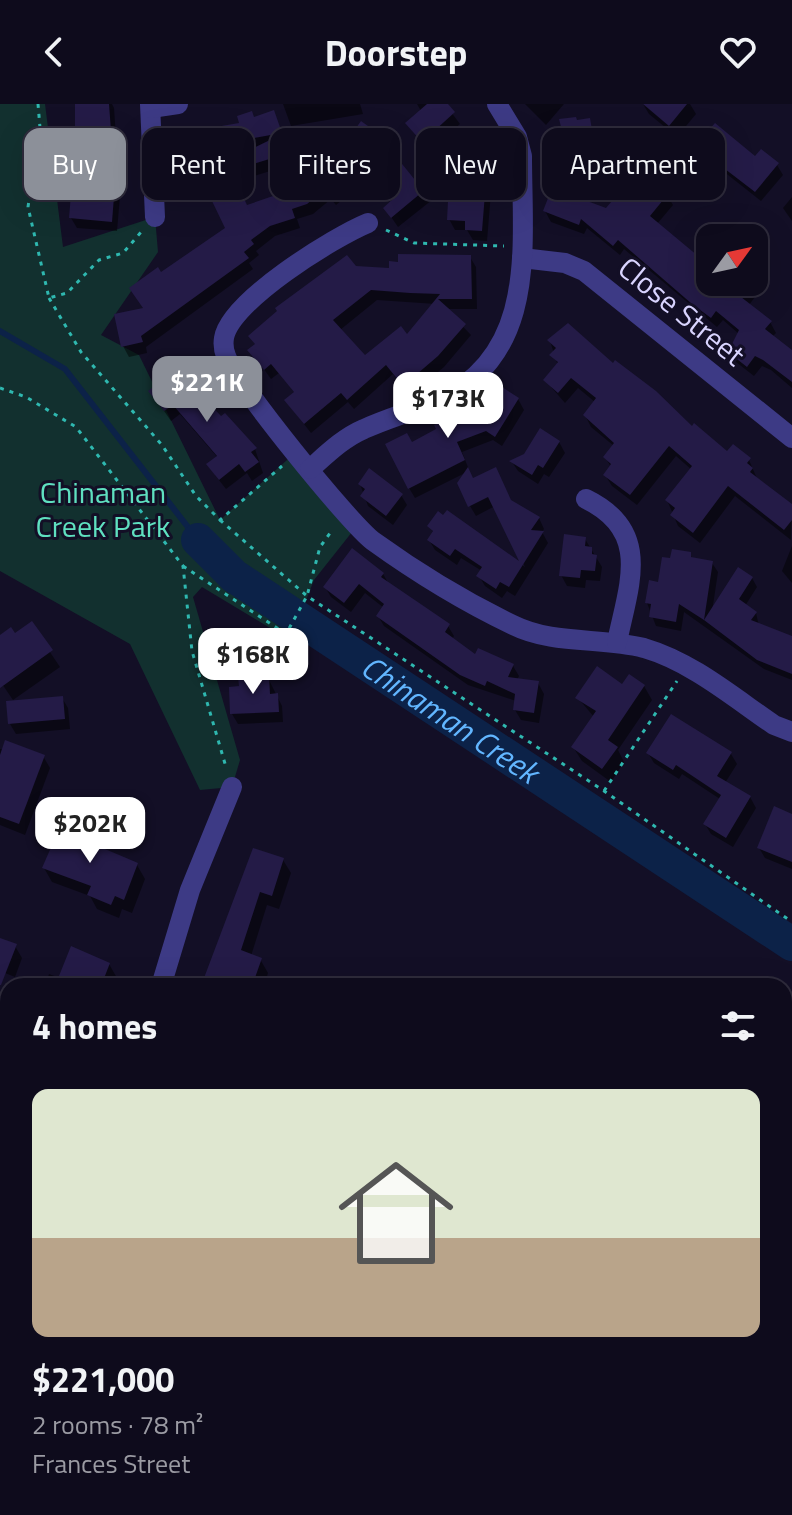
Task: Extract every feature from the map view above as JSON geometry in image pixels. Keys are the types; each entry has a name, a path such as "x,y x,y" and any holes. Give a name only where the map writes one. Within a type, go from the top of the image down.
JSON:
{"street":[{"path":"155,217 150,106 178,104"},
{"path":"310,469 349,437 443,398 482,370 510,327 520,297 522,156 517,137 497,104"},
{"path":"368,223 339,236 245,306 226,328 223,342 226,357 344,513 372,540 518,628 567,638 617,642 665,655 774,725 792,732"},
{"name":"Close Street","path":"522,252 584,271 792,438"},
{"path":"586,499 616,517 626,534 631,553 631,574 617,642"},
{"path":"163,978 190,890 232,787"}],"path":[{"path":"38,104 40,128 28,207 49,298 81,352 162,445 196,496 307,596 604,791 792,922"},
{"path":"49,298 67,293 99,260 123,253 155,217"},
{"path":"368,223 414,243 522,252"},
{"path":"0,388 26,397 76,427 183,566 286,634 307,596 320,547 344,513"},
{"path":"220,520 296,452"},
{"path":"183,566 192,651 232,787"},
{"path":"604,791 686,666"}],"green space":[{"name":"Chinaman Creek Park","path":"0,104 45,104 48,128 24,128 24,200 57,200 63,247 155,217 158,252 101,335 139,355 220,520 296,452 356,527 314,580 290,640 202,587 193,597 240,760 232,787 200,790 130,644 0,571"}],"building":[{"path":"75,104 109,104 111,128 75,128"},
{"path":"427,104 448,104 455,112 437,128 416,128 416,135 405,123"},
{"path":"643,104 687,104 669,126"},
{"path":"274,110 280,128 270,128 270,135 254,138 254,128 210,128 239,123 237,116 252,111 254,117"},
{"path":"590,118 592,128 561,128 559,119"},
{"path":"361,121 371,128 356,128"},
{"path":"725,131 755,156 761,149 779,163 755,192 725,169"},
{"path":"270,140 270,159 254,164 254,148"},
{"path":"400,161 416,179 416,197 391,218 383,208 392,200 400,200"},
{"path":"270,197 270,200 312,200 292,209 295,218 270,226 251,240 254,244 244,252 249,258 141,336 143,342 121,347 114,314 143,308 129,288 158,267 161,272 225,228 212,200 245,200 247,205"},
{"path":"70,200 114,200 112,222 69,218"},
{"path":"448,200 484,200 482,231 465,230 465,221 447,220"},
{"path":"547,200 584,200 606,208 613,200 663,200 650,216 696,254 696,296 742,296 772,321 765,329 792,350 792,382 755,356 747,367 728,352 739,330 716,311 711,318 692,304 618,240 613,246 581,219 579,225 543,211"},
{"path":"398,254 471,255 472,299 438,299 466,324 438,356 403,386 386,365 347,400 341,393 304,424 284,400 294,392 271,364 264,370 247,350 255,344 248,336 277,311 275,308 347,255 356,266 389,268 389,261 398,262","holes":["371,290 440,294 407,334 401,326 365,355 333,320"]},
{"path":"568,323 613,363 615,360 656,391 692,426 694,423 727,451 733,444 751,458 747,463 753,468 750,472 792,504 792,520 784,530 728,486 693,533 670,515 675,508 665,500 692,466 669,446 630,495 603,475 611,464 603,457 614,443 583,415 596,398 571,378 558,393 543,380 558,362 549,355 556,348 547,340"},
{"path":"180,367 221,416 225,413 257,448 251,452 259,462 245,472 239,464 219,480 206,464 217,456 173,405 164,411 148,391"},
{"path":"502,387 519,398 495,437 486,431 457,442 465,460 408,489 385,444 407,433 412,442 436,429 434,425 448,420 450,425 476,413 489,393 495,397"},
{"path":"540,428 560,441 543,468 538,465 532,475 509,461 524,454"},
{"path":"468,467 473,478 496,467 511,500 540,517 531,530 544,531 509,587 500,582 496,589 476,576 482,567 455,549 450,556 427,540 433,531 427,526 438,511 443,515 447,510 519,561 488,497 468,507 457,483"},
{"path":"369,468 403,494 386,516 360,496 365,489 358,484"},
{"path":"564,534 586,537 585,546 592,547 592,554 597,555 595,571 581,570 580,578 559,576"},
{"path":"352,548 384,573 381,577 450,624 445,632 475,654 478,648 514,664 508,677 539,681 534,713 513,710 515,694 487,681 485,686 460,675 376,616 384,604 359,584 344,603 323,587"},
{"path":"672,549 691,552 691,557 713,561 704,620 679,604 676,622 649,617 651,604 645,603 649,580 658,582 662,557 670,558"},
{"path":"738,567 753,577 739,599 757,612 751,620 792,636 792,674 757,660 704,620"},
{"path":"32,621 53,650 0,688 0,635 11,627 15,633"},
{"path":"597,666 622,684 629,674 645,685 608,740 618,747 602,769 571,747 596,711 575,698"},
{"path":"269,676 270,694 278,693 279,712 230,714 229,687 239,686 238,677"},
{"path":"63,696 65,719 8,724 6,701"},
{"path":"671,714 732,752 717,776 751,796 726,838 703,824 721,795 676,765 673,770 646,753"},
{"path":"5,740 45,755 19,824 0,817 0,755"},
{"path":"774,806 792,814 792,862 757,848"},
{"path":"63,820 83,829 79,838 138,863 124,900 115,896 111,905 87,895 91,886 42,868"},
{"path":"253,848 284,858 272,896 260,892 241,950 262,958 255,978 204,978"},
{"path":"0,938 17,944 4,978 0,978"},
{"path":"71,946 110,963 104,978 58,978"}],"waterway":[{"name":"Chinaman Creek","path":"0,331 65,369 198,540"},
{"name":"Chinaman Creek","path":"198,540 234,576 792,944"}]}
